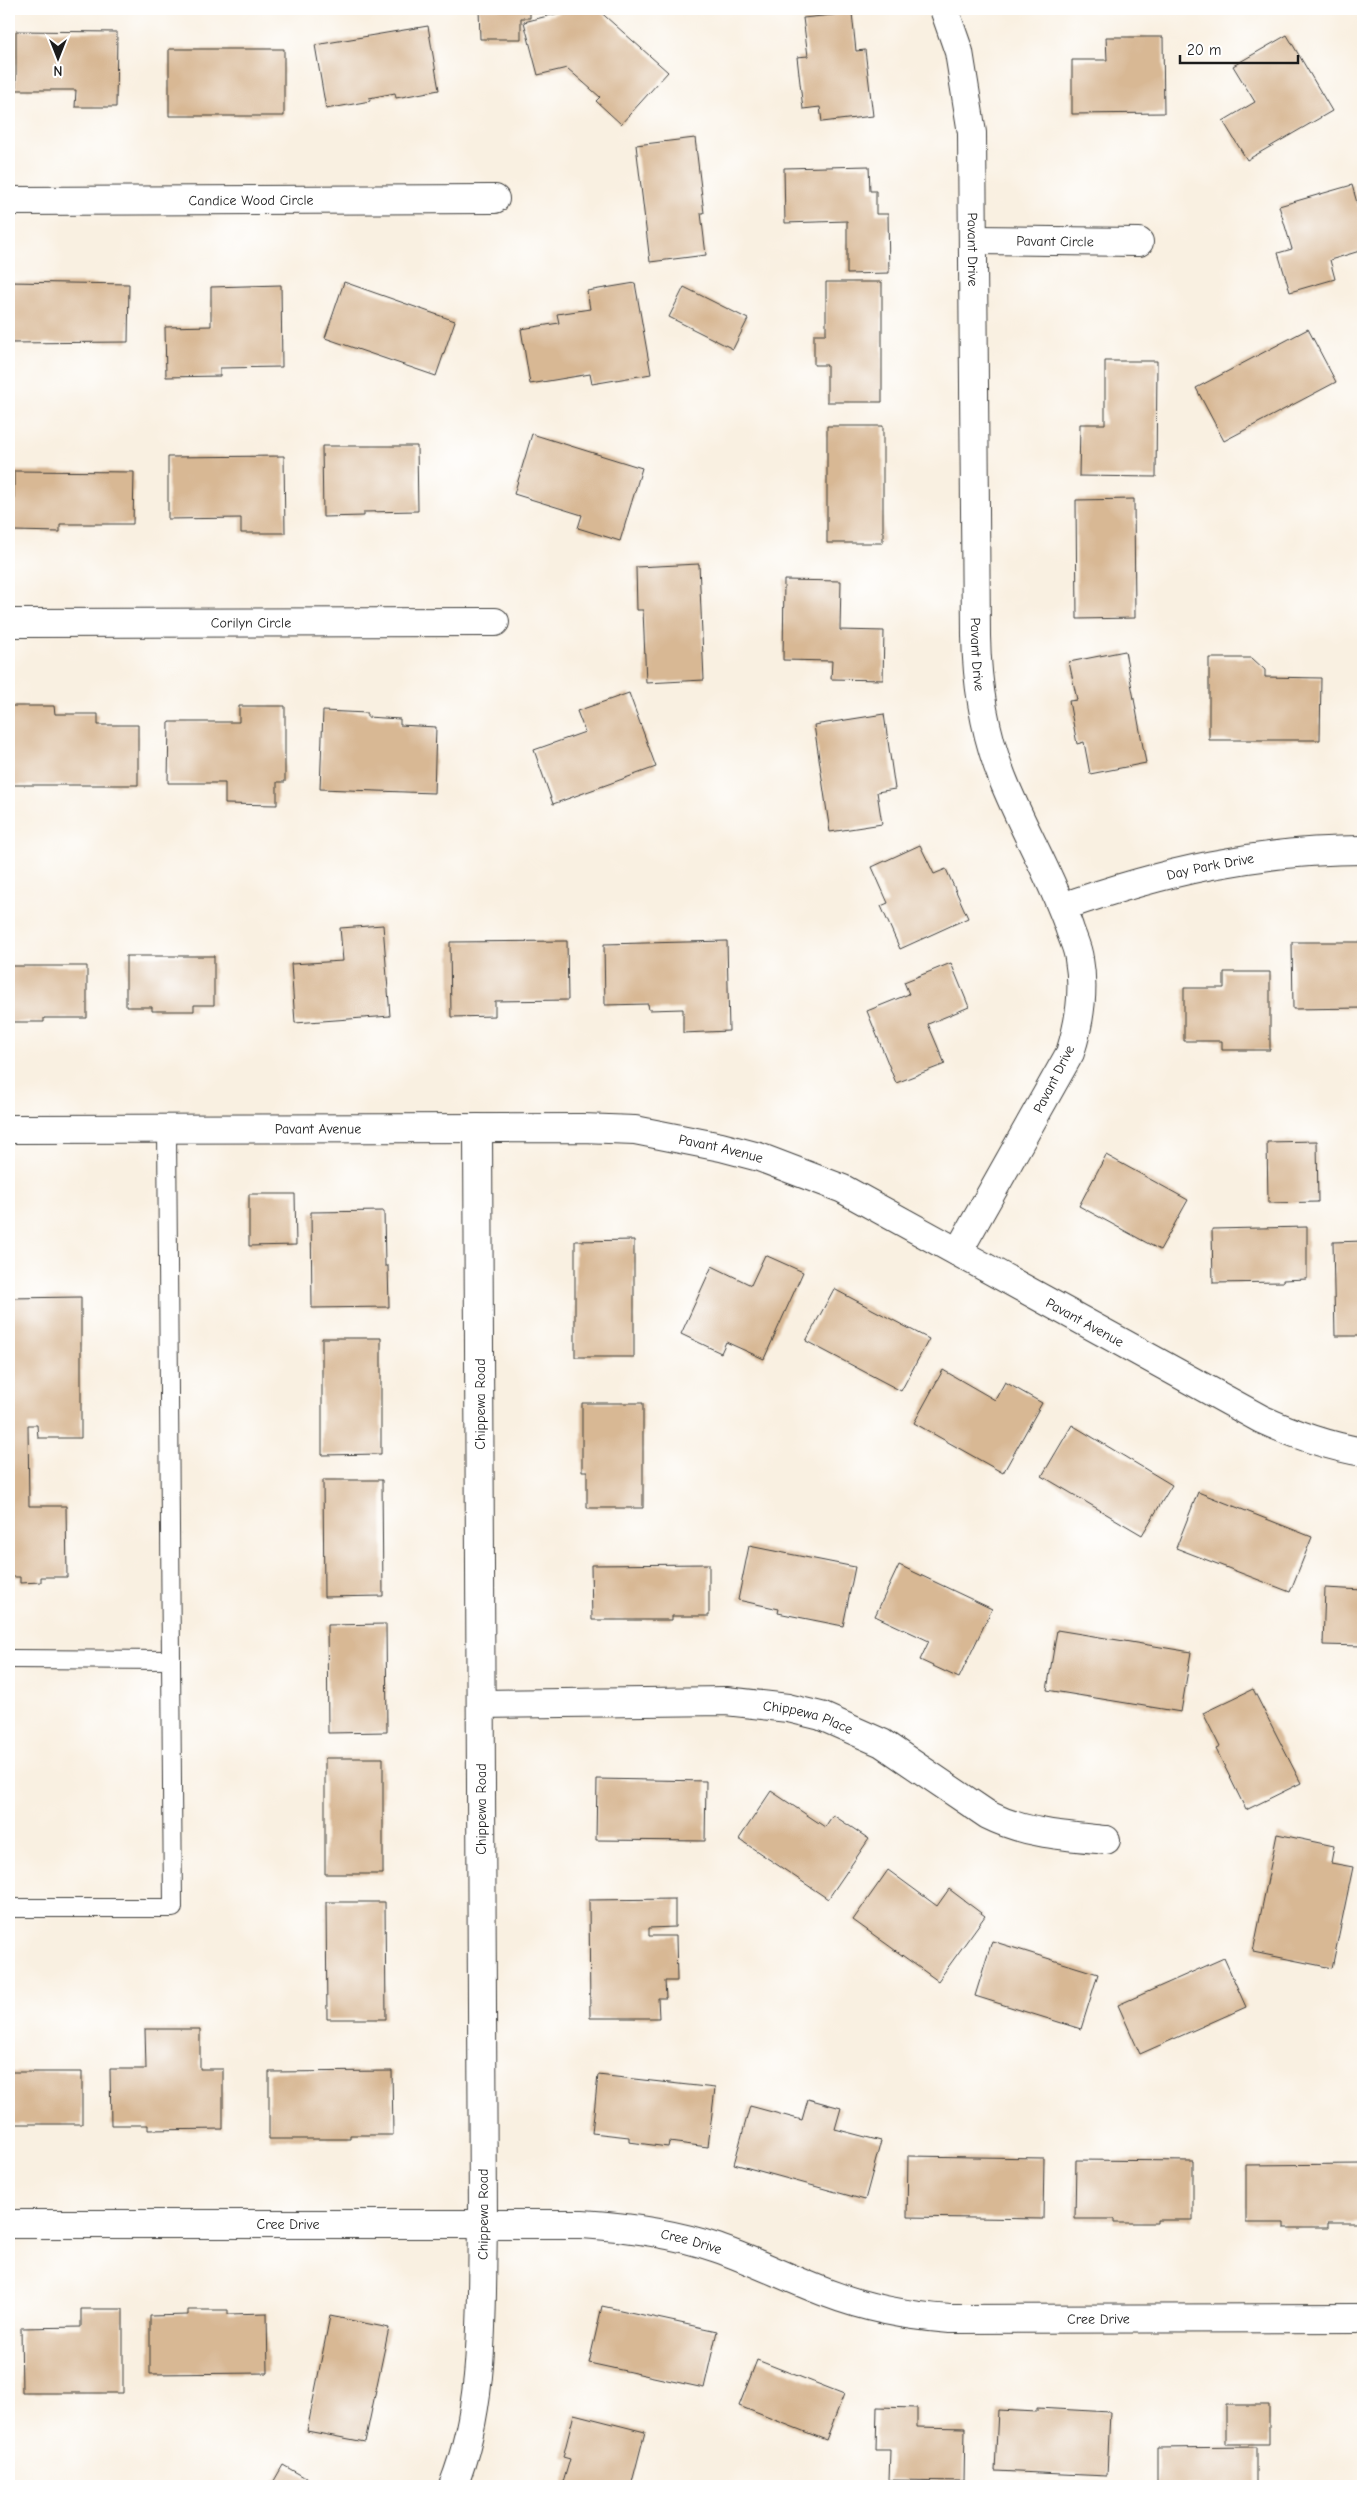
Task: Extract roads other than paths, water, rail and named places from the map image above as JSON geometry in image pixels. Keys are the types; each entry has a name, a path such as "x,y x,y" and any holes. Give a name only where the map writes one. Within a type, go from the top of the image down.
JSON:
{"street":[{"name":"Pavant Drive","path":"944,9 959,52 972,133 976,636 979,691 984,720 1002,778 1062,907 1079,958 1082,980 1078,1026 1070,1053 958,1252"},
{"name":"Candice Wood Circle","path":"9,201 495,199"},
{"name":"Pavant Circle","path":"973,240 1140,242"},
{"name":"Corilyn Circle","path":"9,623 495,622"},
{"name":"Day Park Drive","path":"1062,907 1152,878 1204,865 1267,854 1363,850"},
{"name":"Chippewa Road","path":"453,2486 470,2432 477,2389 483,2224 478,1128"},
{"name":"Pavant Avenue","path":"9,1129 582,1128 635,1130 752,1155 843,1188 1261,1419 1291,1433 1325,1444 1363,1452"},
{"name":"Chippewa Place","path":"481,1704 726,1701 788,1708 821,1716 882,1744 988,1815 1006,1824 1044,1834 1106,1840"},
{"name":"Cree Drive","path":"9,2224 483,2224 618,2226 687,2239 719,2249 827,2293 872,2307 919,2317 950,2319 1363,2318"}],"lane":[{"path":"9,1908 173,1908 167,1129"},
{"path":"9,1659 171,1660"}]}
